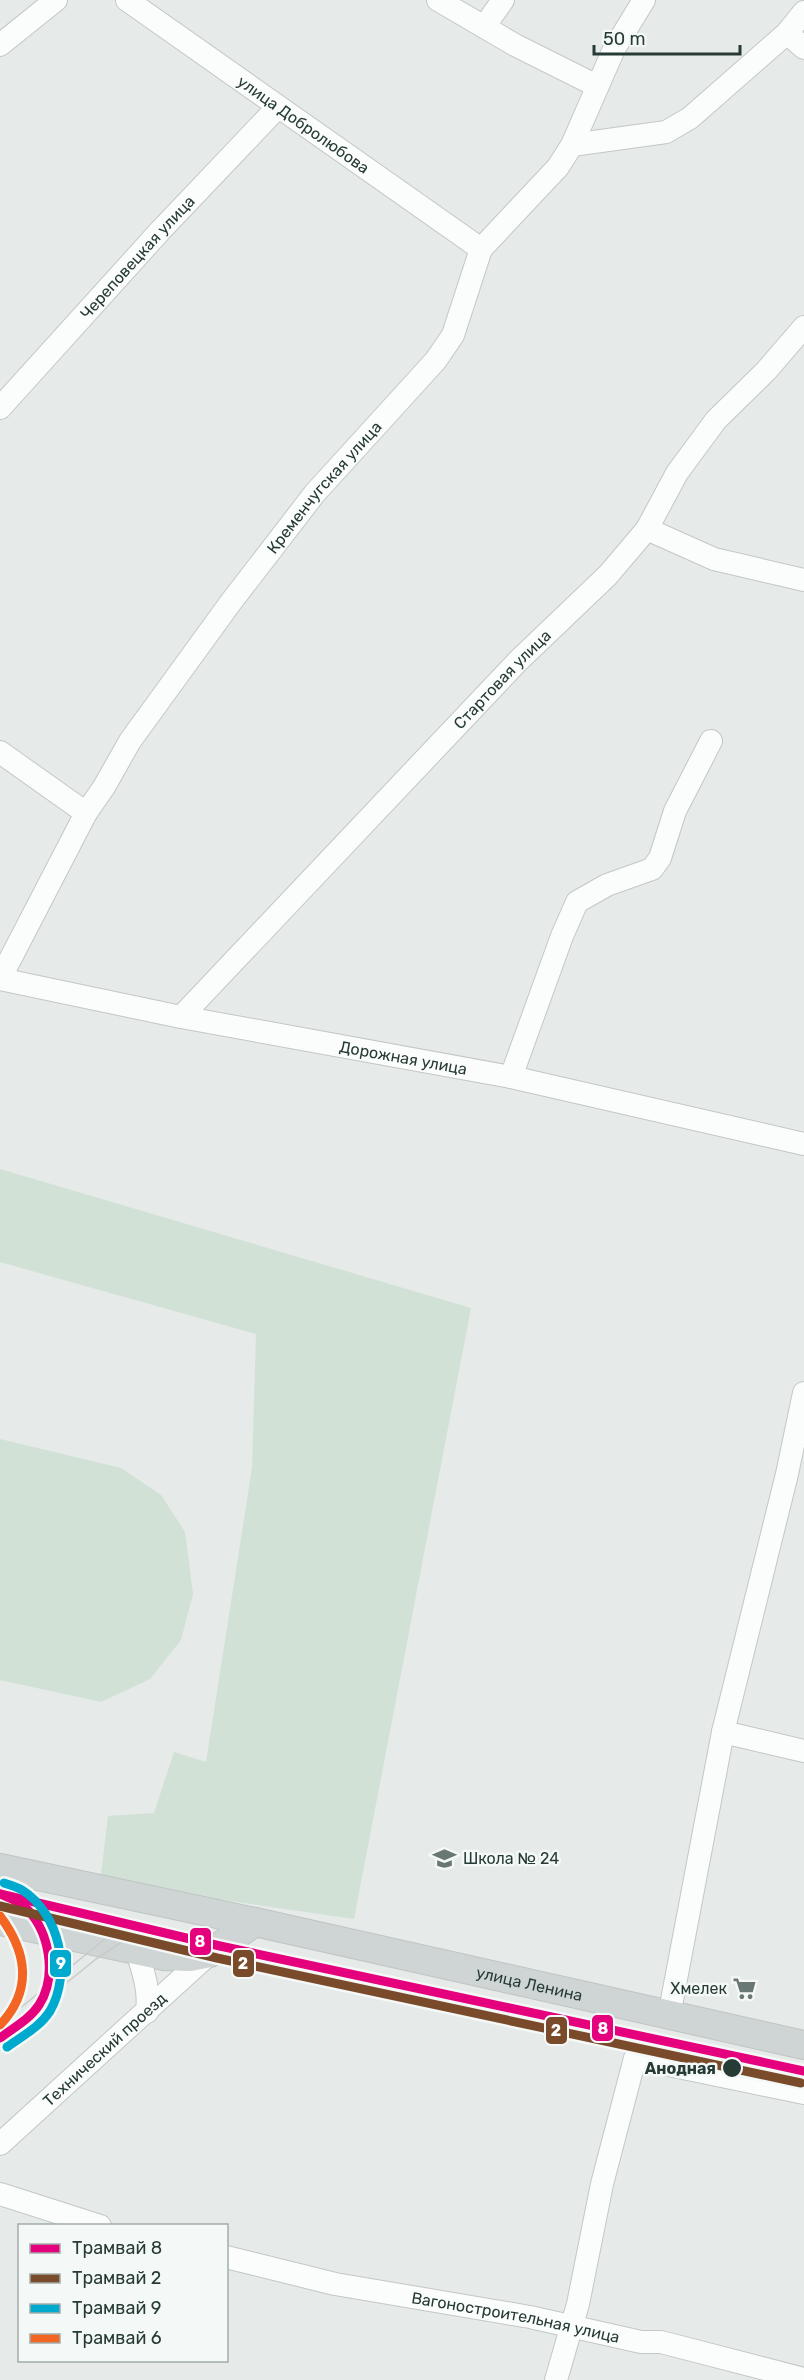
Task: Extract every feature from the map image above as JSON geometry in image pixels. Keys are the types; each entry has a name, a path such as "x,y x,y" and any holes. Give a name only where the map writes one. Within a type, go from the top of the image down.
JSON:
{"main road":[{"name":"улица Ленина","path":"0,1868 255,1922 804,2045"},
{"path":"0,1921 137,1951 164,1956 190,1957 210,1953 255,1922"}],"street":[{"path":"0,45 56,0"},
{"name":"улица Добролюбова","path":"126,0 481,249"},
{"path":"438,0 515,45 597,86"},
{"path":"484,27 503,0"},
{"name":"Кременчугская улица","path":"0,979 86,813 104,787 130,741 244,584 315,494 436,360 453,335 481,249 558,166 572,145 614,49 644,0"},
{"path":"572,145 666,132 690,118 787,33 804,12"},
{"path":"787,33 804,48"},
{"name":"Череповецкая улица","path":"0,408 160,231 278,108"},
{"name":"Стартовая улица","path":"180,1017 518,661 608,575 647,529 677,473 716,420 766,371 804,327"},
{"path":"647,529 714,559 804,580"},
{"path":"511,1077 562,936 577,902 607,885 652,869 660,858 675,811 711,741"},
{"path":"0,752 86,813"},
{"name":"Дорожная улица","path":"0,979 180,1017 511,1077 804,1144"},
{"path":"669,2016 723,1732 796,1476 804,1393"},
{"path":"723,1732 804,1751"},
{"path":"137,1951 147,1984 149,1997 147,2012"},
{"name":"Технический проезд","path":"0,2145 210,1953"},
{"path":"556,2380 572,2326 602,2184 635,2058 804,2093"},
{"path":"0,2194 94,2224"},
{"name":"Вагоностроительная улица","path":"228,2257 335,2284 572,2326 641,2342 661,2343 804,2379"}],"green space":[{"path":"0,1169 471,1308 354,1919 100,1882 108,1816 154,1813 174,1752 206,1762 252,1468 256,1334 0,1262"},
{"path":"0,1439 121,1468 161,1495 185,1532 193,1594 181,1640 150,1679 101,1702 0,1680"}],"tram line":[{"name":"9","path":"4,1883 22,1890 46,1914 53,1929 61,1962 57,1996 50,2011 36,2027 7,2047"},
{"name":"8","path":"0,1894 220,1946 804,2071"},
{"name":"8","path":"0,1894 22,1905 36,1920 46,1943 49,1969 45,1994 39,2005 26,2019 0,2038"},
{"name":"2","path":"0,1906 217,1958 801,2083"},
{"name":"6","path":"0,1916 16,1943 21,1957 22,1971 22,1985 18,1998 11,2012 0,2025"},
{"path":"8,2018 111,1934 135,1925"},
{"path":"38,2006 96,1959 128,1938 144,1937"}],"place":[{"name":"Школа № 24","path":"445,1858"},
{"name":"Хмелек","path":"745,1988"},
{"name":"Анодная","path":"732,2068"}]}
